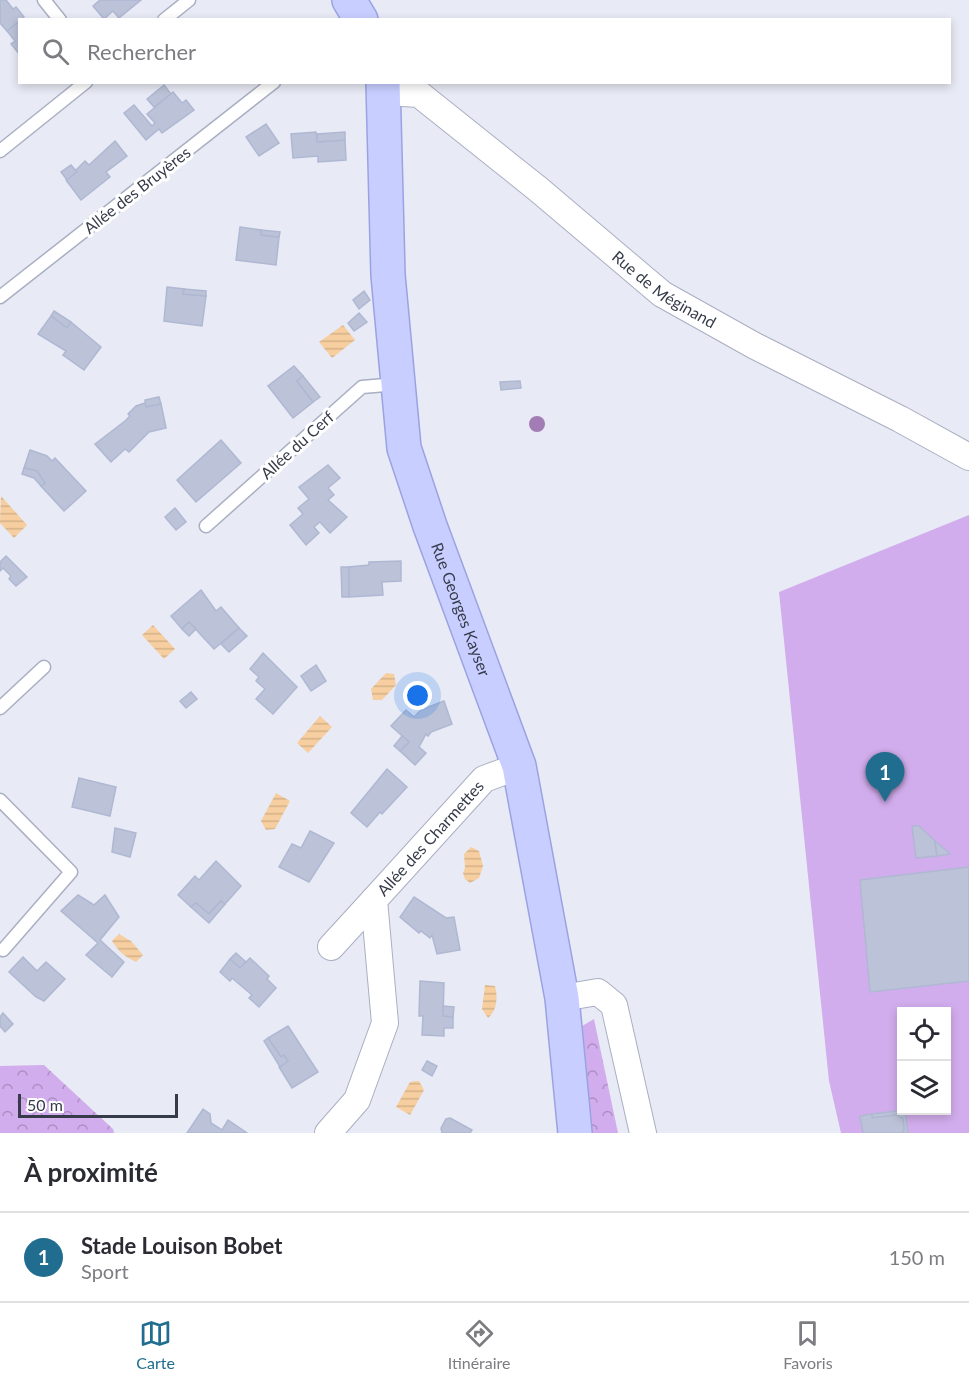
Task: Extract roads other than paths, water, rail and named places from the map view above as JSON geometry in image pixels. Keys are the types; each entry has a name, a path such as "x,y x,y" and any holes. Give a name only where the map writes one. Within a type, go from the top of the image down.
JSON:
{"street":[{"name":"Rue Georges Kayser","path":"384,87 383,131 388,275 404,448 430,526 519,766 562,998 575,1133"},
{"name":"Rue de Méginand","path":"384,87 419,94 662,294 755,346 900,418 969,457"},
{"name":"Allée des Charmettes","path":"328,1133 357,1101 385,1023 374,900 484,778 519,766"},
{"path":"331,946 374,900"},
{"path":"562,998 598,992 614,1005 644,1133"}],"lane":[{"path":"44,0 58,18"},
{"path":"166,18 189,0"},
{"path":"0,151 84,84"},
{"name":"Allée des Bruyères","path":"0,297 271,84"},
{"name":"Allée du Cerf","path":"206,526 362,387 398,384"},
{"path":"0,708 44,667"},
{"path":"0,800 71,872 3,950"}],"place":[{"name":"Stade Louison Bobet","path":"885,802"}]}
